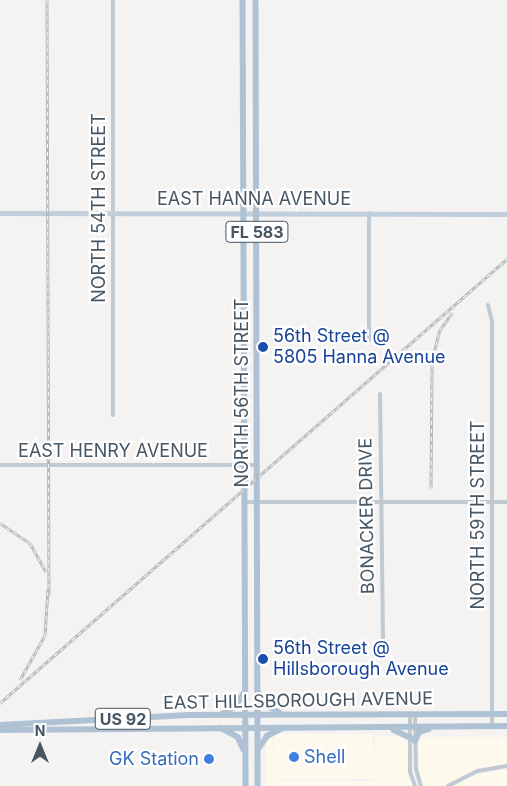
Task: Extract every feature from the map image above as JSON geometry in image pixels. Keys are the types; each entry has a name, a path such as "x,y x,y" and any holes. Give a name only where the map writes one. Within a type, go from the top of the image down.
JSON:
{"main road":[{"name":"NORTH 56TH STREET","path":"243,0 246,786"},
{"name":"NORTH 56TH STREET","path":"256,0 258,786"},
{"path":"244,117 256,117"},
{"path":"244,338 257,338"},
{"path":"258,688 266,705 284,715"},
{"path":"219,715 235,707 245,690"},
{"name":"EAST HILLSBOROUGH AVENUE","path":"0,725 219,715 507,714"},
{"path":"378,727 402,730 413,740 422,730 441,726"},
{"name":"EAST HILLSBOROUGH AVENUE","path":"0,730 507,726"},
{"path":"219,727 238,738 245,754"},
{"path":"258,752 267,736 286,727"}],"street":[{"name":"NORTH 54TH STREET","path":"113,0 113,415"},
{"path":"369,213 369,340"},
{"name":"EAST HANNA AVENUE","path":"0,214 507,214"},
{"name":"NORTH 59TH STREET","path":"488,304 492,321 490,502 492,726"},
{"name":"BONACKER DRIVE","path":"380,394 383,638"},
{"name":"EAST HENRY AVENUE","path":"0,465 257,465"},
{"path":"245,502 507,502"},
{"path":"413,714 415,786"},
{"path":"413,740 416,769 421,786"},
{"path":"448,786 478,771 507,766"}],"shaded area":[{"path":"274,734 373,734 373,779 274,779"},
{"path":"272,735 275,780 373,781 375,736 407,736 413,786 266,786 266,741"},
{"path":"419,737 507,737 507,764 477,769 443,786 424,786 418,769"},
{"path":"507,769 507,786 452,786 478,774"}],"railway":[{"path":"47,0 49,595"},
{"path":"0,703 507,259"},
{"path":"431,488 432,361 440,330 452,313"},
{"path":"0,523 30,543 46,572"},
{"path":"20,680 45,635 48,589"}],"place":[{"name":"56th Street @ 5805 Hanna Avenue","path":"263,347"},
{"name":"56th Street @ Hillsborough Avenue","path":"263,659"},
{"name":"Shell","path":"294,757"},
{"name":"GK Station","path":"209,759"}]}
